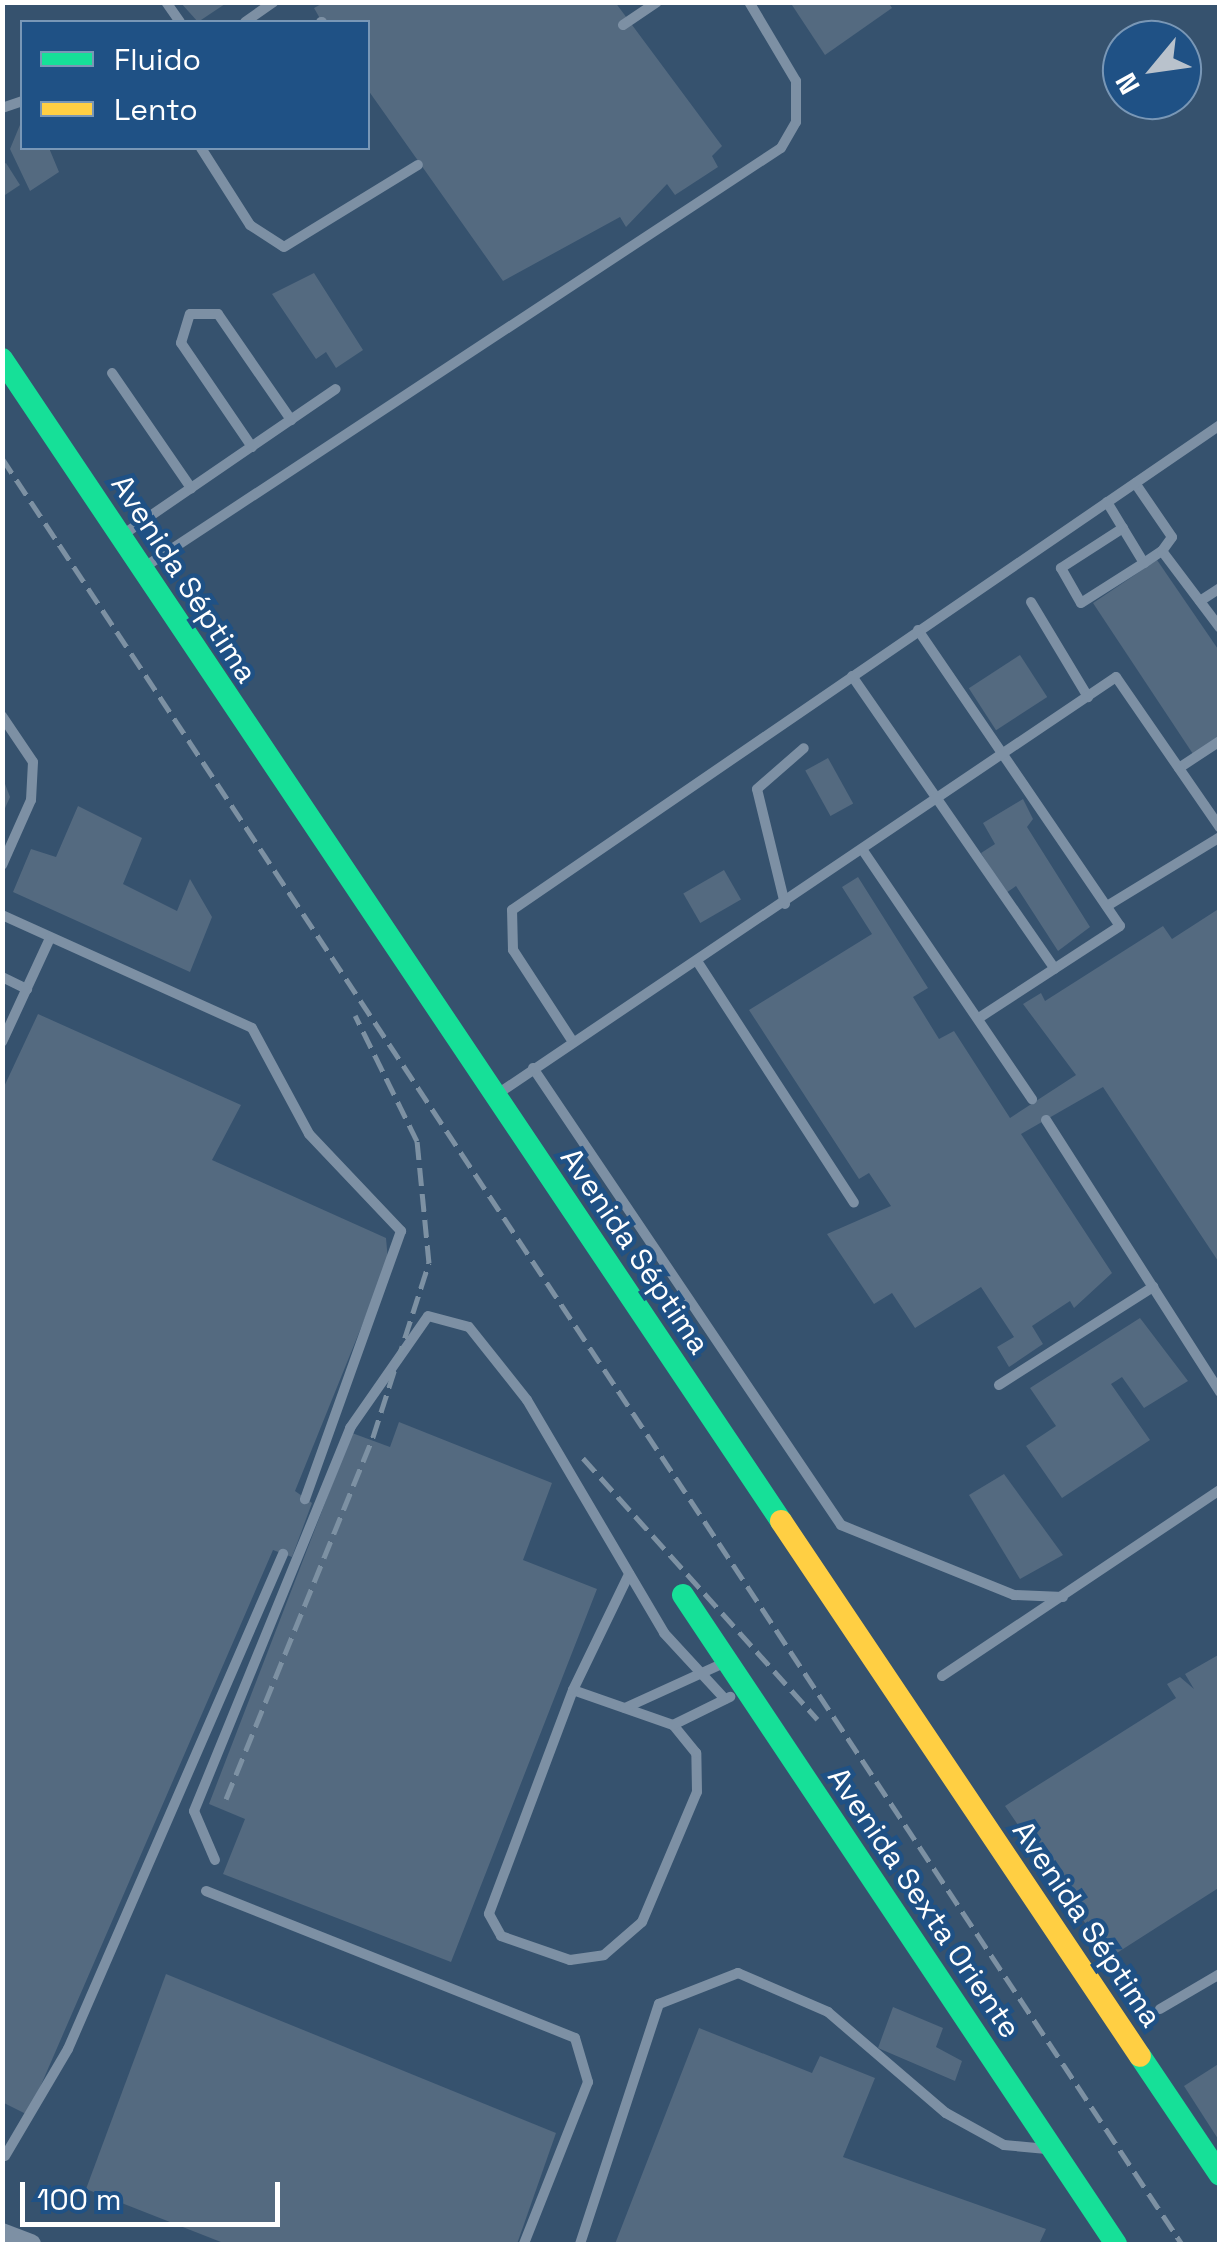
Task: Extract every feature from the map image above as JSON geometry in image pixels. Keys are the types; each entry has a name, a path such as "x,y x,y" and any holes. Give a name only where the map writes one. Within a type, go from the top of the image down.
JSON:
{"street":[{"name":"Avenida Séptima","path":"2,360 1220,2175"},
{"name":"Avenida Sexta Oriente","path":"683,1595 726,1661 735,1694 1116,2244"}],"lane":[{"path":"249,20 274,2"},
{"path":"623,25 657,2"},
{"path":"141,569 781,148 796,122 796,81 749,2"},
{"path":"203,150 250,224 284,248 418,165"},
{"path":"252,447 182,343 190,314 218,314 291,420"},
{"path":"112,373 190,488"},
{"path":"120,536 336,389"},
{"path":"573,1042 512,950 512,910 1220,425"},
{"path":"1122,528 1061,568 1085,604 1162,551 1172,538 1135,483"},
{"path":"1107,502 1144,563"},
{"path":"1162,551 1220,628"},
{"path":"1200,601 1220,588"},
{"path":"1030,602 1088,697"},
{"path":"918,630 1120,926 978,1018"},
{"path":"852,676 944,798 1054,969"},
{"path":"494,1097 1006,757 1116,677 1220,828"},
{"path":"2,716 34,762 31,800 2,864"},
{"path":"1179,768 1220,741"},
{"path":"785,904 758,789 804,748"},
{"path":"1106,906 1220,837"},
{"path":"864,852 1032,1098"},
{"path":"2,915 252,1028 309,1134 402,1231 305,1498"},
{"path":"2,1042 50,938"},
{"path":"698,961 854,1203"},
{"path":"2,977 27,989"},
{"path":"533,1068 841,1525 1014,1595 1064,1597"},
{"path":"1046,1120 1220,1392"},
{"path":"1000,1385 1153,1287"},
{"path":"215,1860 194,1812 350,1428 428,1316 443,1313 469,1327 527,1400 664,1633 706,1674 735,1694 673,1724"},
{"path":"942,1676 1220,1490"},
{"path":"3,2158 68,2049 283,1554"},
{"path":"573,1690 673,1724 698,1766 686,1826 632,1933 604,1956 570,1960 502,1936 489,1914 573,1690 629,1574"},
{"path":"625,1708 706,1674 726,1661"},
{"path":"206,1892 575,2038 588,2082 524,2244"},
{"path":"580,2244 659,2004 738,1972 828,2012 946,2113 1004,2145 1053,2150"},
{"path":"1160,2009 1220,1974"}],"building":[{"path":"180,2 228,2 201,20 196,20"},
{"path":"325,2 615,2 722,146 712,156 718,167 675,195 667,184 626,227 620,217 503,281 370,93 370,20 321,20 314,8"},
{"path":"790,2 888,2 892,8 825,55"},
{"path":"20,125 20,150 50,150 59,172 30,191 10,149"},
{"path":"6,163 20,185 2,197 2,165"},
{"path":"314,273 363,350 336,368 326,352 316,359 272,294"},
{"path":"1157,560 1220,652 1220,737 1193,754 1093,603"},
{"path":"1020,655 1047,697 996,730 969,688"},
{"path":"828,758 853,803 830,816 805,771"},
{"path":"2,776 10,797 2,815"},
{"path":"1023,799 1033,819 1027,827 1090,927 1058,951 1016,886 1006,893 981,853 995,844 983,823"},
{"path":"78,806 142,838 123,884 177,911 190,879 212,917 190,972 13,892 31,849 56,857"},
{"path":"724,870 741,899 700,923 683,893"},
{"path":"858,877 928,988 913,997 939,1039 954,1031 1010,1118 1076,1075 1023,1004 1041,993 1045,1001 1163,926 1172,939 1220,908 1220,1264 1103,1087 1021,1134 1112,1273 1074,1308 1070,1301 1032,1326 1043,1344 1009,1367 997,1347 1014,1337 981,1287 915,1328 892,1293 874,1304 827,1234 891,1206 869,1173 859,1179 749,1010 872,934 842,887"},
{"path":"38,1014 241,1105 212,1160 386,1238 388,1261 295,1491 312,1503 292,1557 273,1550 28,2115 2,2102 2,1091"},
{"path":"1140,1318 1188,1381 1144,1408 1122,1377 1111,1384 1150,1440 1062,1498 1026,1446 1056,1426 1030,1388"},
{"path":"399,1422 552,1483 523,1560 597,1589 451,1962 223,1874 245,1819 209,1804 352,1433 390,1447"},
{"path":"1004,1474 1063,1555 1020,1579 969,1495"},
{"path":"1220,1654 1220,1887 1109,1958 1005,1806 1176,1698 1167,1684 1180,1677 1194,1689 1185,1674"},
{"path":"166,1974 556,2133 517,2244 226,2244 86,2189"},
{"path":"893,2007 943,2028 936,2047 962,2061 955,2081 878,2048"},
{"path":"699,2028 812,2073 820,2056 875,2078 843,2157 1046,2229 1039,2244 615,2244"},
{"path":"1220,2063 1220,2142 1184,2086"}],"railway":[{"path":"2,458 1182,2244"},
{"path":"226,1799 373,1437 429,1263 417,1141 355,1015"},
{"path":"583,1458 817,1719"}],"traffic: fast":[{"path":"2,359 781,1521"},
{"path":"683,1595 1116,2244"},
{"path":"1140,2056 1220,2175"}],"traffic: slow":[{"path":"781,1521 1140,2056"}]}
